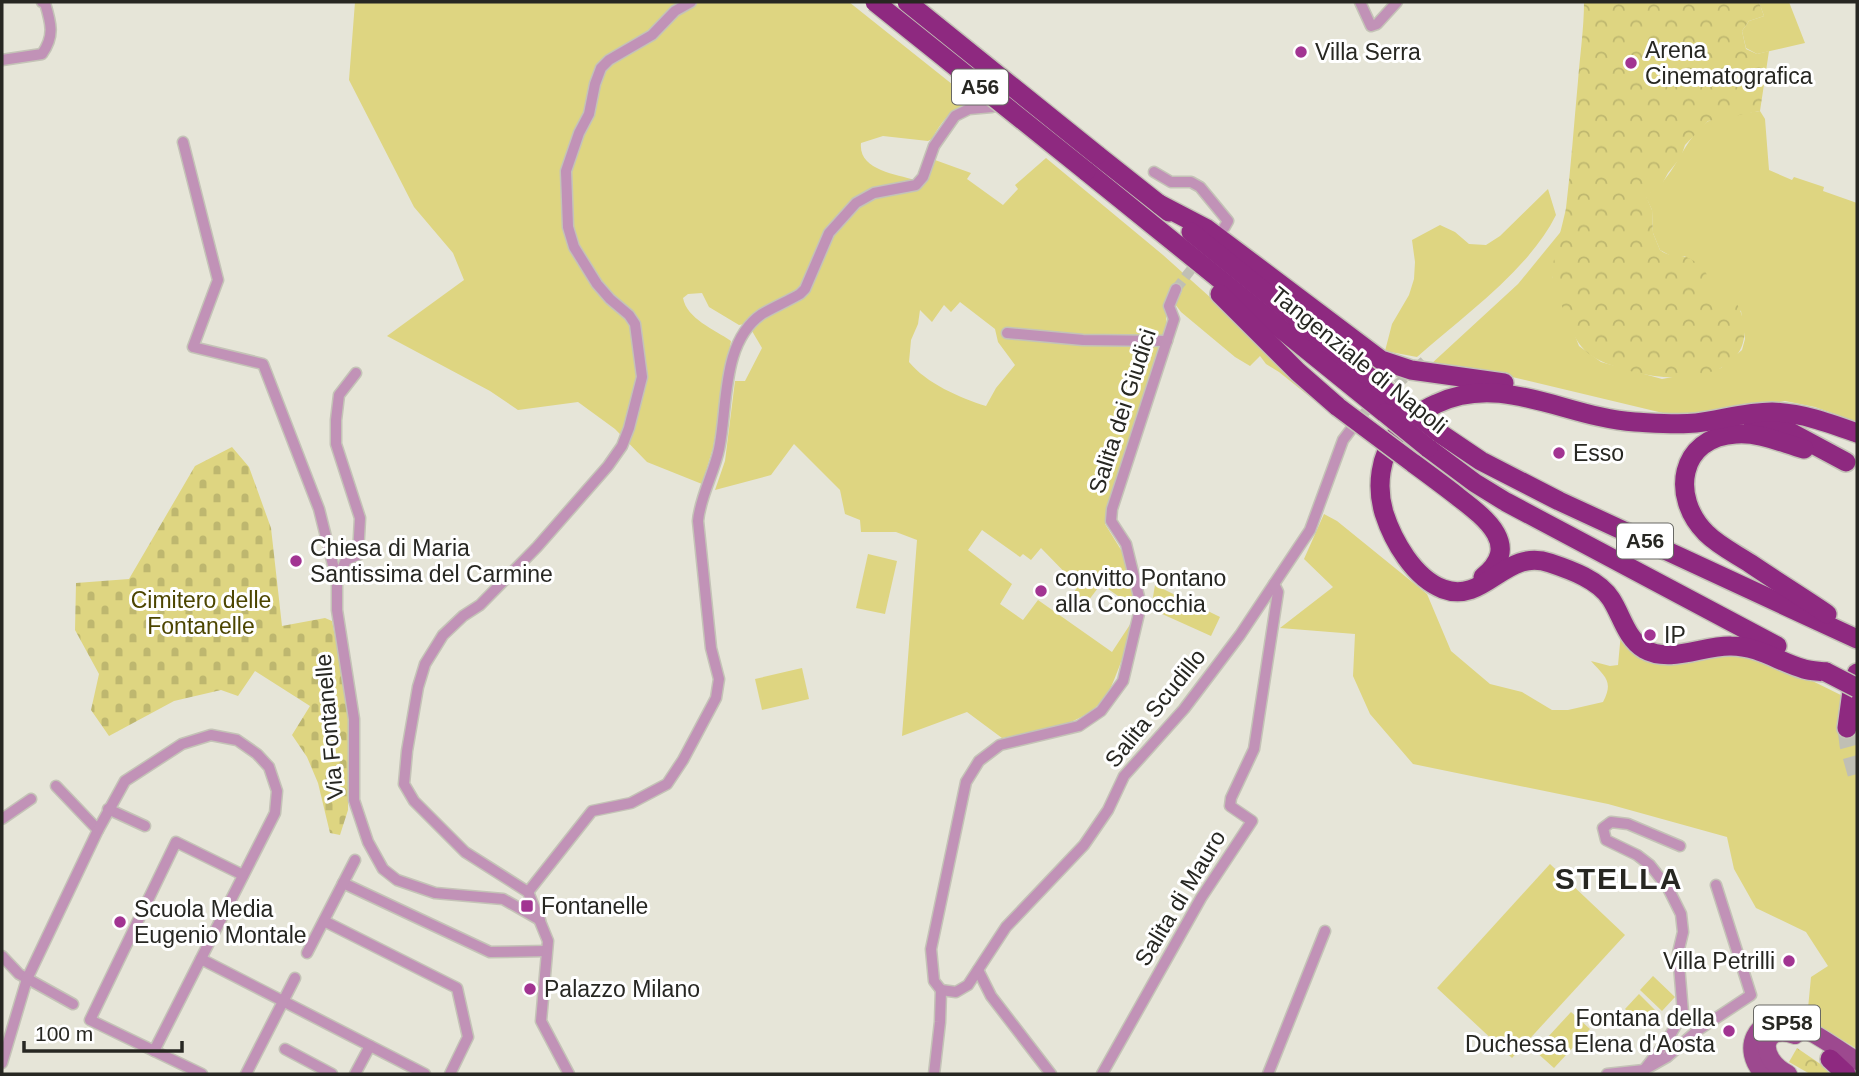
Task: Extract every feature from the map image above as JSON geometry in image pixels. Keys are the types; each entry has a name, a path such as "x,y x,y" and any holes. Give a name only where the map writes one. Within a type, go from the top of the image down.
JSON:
{"highway":[{"name":"Tangenziale di Napoli","path":"875,2 1091,163 1159,204 1392,407"},
{"name":"Tangenziale di Napoli","path":"906,2 1091,163 1158,231 1392,407 1433,440 1475,483 1856,690"},
{"path":"1159,204 1207,229 1361,345 1391,364 1411,370 1509,384 1682,424"},
{"path":"1158,231 1298,372 1338,407 1413,463 1486,518 1498,538 1498,558 1490,571 1480,579 1458,585 1445,583 1430,574 1410,551 1391,513 1386,488 1389,464 1403,438 1417,423 1451,405 1476,399 1511,401 1637,430 1694,430 1740,422 1762,423 1780,427 1851,464"},
{"path":"1826,672 1803,668 1759,650 1739,646 1712,647 1667,655 1651,652 1632,637 1611,599 1598,584 1548,562 1515,563 1472,590 1456,592 1440,588 1423,575 1407,557 1393,535 1383,511 1381,474 1390,443 1410,419 1451,397 1484,391 1618,421 1682,424 1773,412 1810,417 1857,433"},
{"path":"1851,464 1756,435 1726,435 1712,440 1697,451 1687,467 1683,487 1693,516 1717,542 1857,637"},
{"name":"Tangenziale di Napoli","path":"1433,440 1481,461 1546,495 1857,637"},
{"path":"1731,569 1781,603"},
{"path":"1847,728 1857,673"},
{"path":"1830,1059 1846,1074"}],"main road":[{"name":"SP58","path":"1764,1074 1754,1058 1751,1044 1756,1033 1766,1025 1781,1021 1794,1024 1857,1061"},
{"name":"SP58","path":"1788,1074 1781,1071 1767,1056 1767,1043 1777,1034 1791,1033 1857,1074"}],"street":[{"path":"2,60 42,54 50,43 52,25 43,2"},
{"path":"569,1074 541,1021 548,941 528,892 465,852 414,802 404,783 410,728 425,664 443,635 463,616 480,605 537,547 608,466 622,446 629,428 642,377 635,324 597,284 574,247 568,227 566,171 579,133 589,114 601,68 609,60 652,35 675,11 691,2"},
{"path":"528,892 592,811 631,803 667,784 697,736 718,693 719,679 710,648 698,512 715,468 733,358 741,337 761,315 800,294 811,278 829,233 856,203 874,193 916,185 923,177 934,146 955,116 969,109 999,106 1010,97 1011,84 1004,70 923,2"},
{"path":"1360,2 1371,26 1377,24 1397,2"},
{"name":"Via Fontanelle","path":"183,142 218,281 193,347 263,364 319,509 337,580 337,610 354,719 354,800 368,842 383,869 397,880 435,893 503,899 540,920"},
{"path":"1154,172 1171,182 1191,182 1200,187 1228,221 1224,228"},
{"name":"Salita dei Giudici","path":"934,1074 941,990 934,981 931,950 966,782 979,761 1000,744 1079,726 1101,711 1123,681 1141,606 1126,544 1111,521 1112,509 1174,319 1169,306 1176,289"},
{"path":"1007,333 1083,340 1167,341"},
{"path":"337,580 346,560 358,555 360,518 336,444 339,395 356,373"},
{"name":"Salita Scudillo","path":"941,990 956,992 968,985 1006,927 1084,845 1108,810 1124,776 1184,709 1240,635 1310,530 1343,440 1363,414"},
{"name":"Salita di Mauro","path":"1102,1074 1201,898 1252,821 1230,806 1231,798 1255,749 1278,592 1274,584"},
{"path":"2,1063 27,979 108,809 125,781 183,744 211,736 237,740 270,767 277,791 275,813 155,1051"},
{"path":"56,786 98,830"},
{"path":"2,819 31,799"},
{"path":"108,809 145,826"},
{"path":"1644,1070 1668,1039 1683,1013 1678,953 1683,932 1681,914 1668,888 1650,864 1606,840 1604,828 1611,822 1628,824 1680,846"},
{"path":"202,1074 90,1020 176,842 243,876"},
{"path":"307,953 355,860"},
{"path":"343,883 490,952 546,951"},
{"path":"1607,1074 1644,1070 1667,1057 1698,1031 1751,995 1716,885"},
{"path":"324,921 457,988 468,1037 450,1074"},
{"path":"1268,1074 1325,931"},
{"path":"2,956 14,970 27,979 73,1004"},
{"path":"201,959 425,1074"},
{"path":"978,970 990,996 1051,1074"},
{"path":"246,1074 295,978"},
{"path":"355,1074 370,1046"},
{"path":"285,1049 332,1074"}],"green space":[{"path":"355,2 849,2 977,104 950,114 928,141 883,136 861,143 862,152 872,165 915,180 858,198 829,224 798,292 739,325 709,307 702,293 688,294 683,298 695,318 731,341 713,448 702,484 647,462 615,429 578,402 518,410 490,391 387,336 464,280 453,253 414,207 349,80"},
{"path":"1584,2 1759,2 1764,16 1749,21 1742,31 1746,49 1757,54 1769,51 1760,111 1708,121 1685,145 1681,157 1661,186 1646,196 1652,210 1653,233 1660,250 1686,257 1699,264 1711,282 1715,302 1724,299 1736,302 1740,312 1744,331 1741,349 1729,363 1708,373 1675,378 1652,376 1602,362 1578,342 1555,288 1552,271 1566,208"},
{"path":"1759,2 1789,2 1805,43 1757,54 1746,48 1742,31 1749,21 1764,16"},
{"path":"1760,111 1765,119 1769,170 1792,180 1794,177 1824,187 1823,191 1857,203 1857,422 1815,407 1785,401 1693,417 1663,413 1491,372 1430,365 1518,284 1563,229 1552,276 1579,346 1601,362 1662,379 1721,368 1742,350 1745,339 1741,311 1715,302 1685,256 1673,257 1660,250 1653,233 1652,210 1645,195 1655,189 1671,172 1690,140 1707,122 1724,116"},
{"path":"1046,158 1163,255 1348,421 1345,425 1266,364 1260,356 1250,366 1235,357 1181,312 1175,304 1182,291 1174,285 1165,303 1167,328 1110,501 1105,524 1123,553 1138,610 1101,584 1085,605 1072,595 1078,586 1041,548 1031,560 1023,554 1020,557 982,530 968,550 1012,584 1000,604 1023,620 1038,600 1112,652 1131,623 1135,623 1105,698 1083,716 1043,731 1002,738 967,712 902,736 917,540 896,532 861,532 860,520 845,514 840,490 794,444 771,475 715,490 725,461 735,381 745,381 762,348 752,331 764,319 802,297 837,229 856,208 869,199 914,190 923,185 935,160 971,173 967,179 1003,205 1018,189 1015,185","holes":["960,302 995,329 998,342 1015,365 996,388 986,406 944,389 925,377 909,362 911,340 918,324 920,310 932,322 944,305 951,312"]},
{"path":"1548,189 1556,215 1544,235 1512,274 1417,357 1385,351 1392,324 1409,295 1414,279 1412,240 1440,225 1455,232 1469,244 1486,245 1500,236"},
{"name":"Cimitero delle Fontanelle","path":"232,447 249,467 271,528 282,626 325,618 332,621 349,709 348,810 340,835 330,833 318,783 307,757 292,735 310,706 255,671 238,696 221,690 174,701 109,736 91,710 99,674 75,630 76,583 129,579 195,466"},
{"path":"1324,514 1337,521 1427,594 1451,651 1490,684 1522,692 1552,710 1568,710 1603,702 1608,684 1604,675 1591,661 1610,666 1618,665 1621,633 1632,647 1754,652 1857,703 1857,1049 1807,1019 1811,977 1828,966 1806,932 1756,908 1734,869 1727,837 1608,804 1413,764 1370,714 1353,676 1355,634 1280,628 1333,587 1304,559"},
{"path":"868,554 897,561 885,614 856,608"},
{"path":"1155,585 1220,617 1211,636 1151,609"},
{"path":"802,668 809,699 762,710 755,679"},
{"path":"1550,864 1625,935 1512,1058 1437,988"},
{"path":"1653,976 1675,997 1662,1011 1640,990"},
{"path":"1639,994 1659,1014 1646,1029 1625,1009"},
{"path":"1571,1012 1590,1029 1554,1068 1535,1051"},
{"path":"1797,1048 1835,1074 1810,1074 1789,1062"}],"tunnel":[{"path":"1176,289 1200,258"},
{"path":"1363,414 1424,361"},
{"path":"1847,728 1857,774"}],"place":[{"name":"Villa Serra","path":"1301,52"},
{"name":"Arena Cinematografica","path":"1631,63"},
{"name":"Esso","path":"1559,453"},
{"name":"Chiesa di Maria Santissima del Carmine","path":"296,561"},
{"name":"convitto Pontano alla Conocchia","path":"1041,591"},
{"name":"IP","path":"1650,635"},
{"name":"Fontanelle","path":"527,906"},
{"name":"Scuola Media Eugenio Montale","path":"120,922"},
{"name":"Villa Petrilli","path":"1789,961"},
{"name":"Palazzo Milano","path":"530,989"},
{"name":"Fontana della Duchessa Elena d'Aosta","path":"1729,1031"}],"district":[{"name":"STELLA","path":"1619,879"}]}
